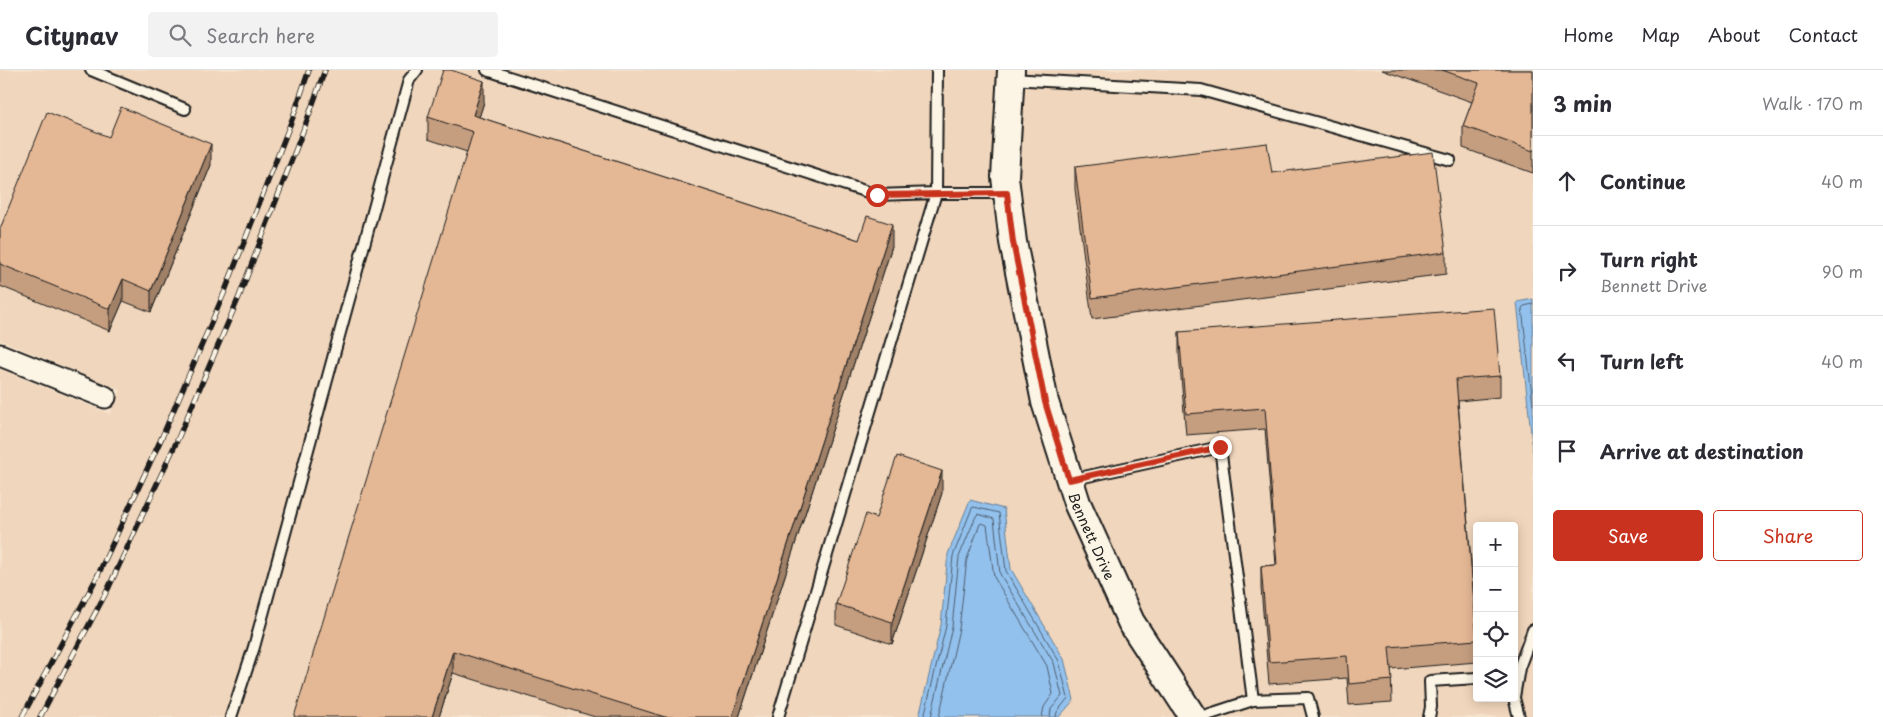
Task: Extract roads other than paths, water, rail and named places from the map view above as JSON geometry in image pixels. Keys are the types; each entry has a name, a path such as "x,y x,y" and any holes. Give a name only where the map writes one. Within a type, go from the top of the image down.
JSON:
{"street":[{"name":"Bennett Drive","path":"1010,74 1005,177 1013,242 1045,402 1077,502 1131,622 1193,717"},
{"path":"0,355 105,397"}],"lane":[{"path":"91,70 185,109"},
{"path":"231,717 254,647 409,80 417,70"},
{"path":"487,70 877,195 1007,193"},
{"path":"778,717 936,194 937,70"},
{"path":"1010,74 1201,90 1450,160"},
{"path":"1069,480 1220,447 1253,700"},
{"path":"1518,669 1533,630"},
{"path":"1429,717 1431,707 1430,682 1473,678"},
{"path":"1201,717 1253,700 1308,698 1313,717"},
{"path":"1515,702 1519,717"}],"water":[{"path":"1533,299 1533,452 1517,302"},
{"path":"970,500 1004,509 1011,569 1064,659 1074,700 1059,717 919,717 941,625 948,554"}],"railway":[{"path":"22,717 97,577 162,437 225,291 293,117 309,70"},
{"path":"40,717 108,589 176,443 239,297 325,70"}]}
